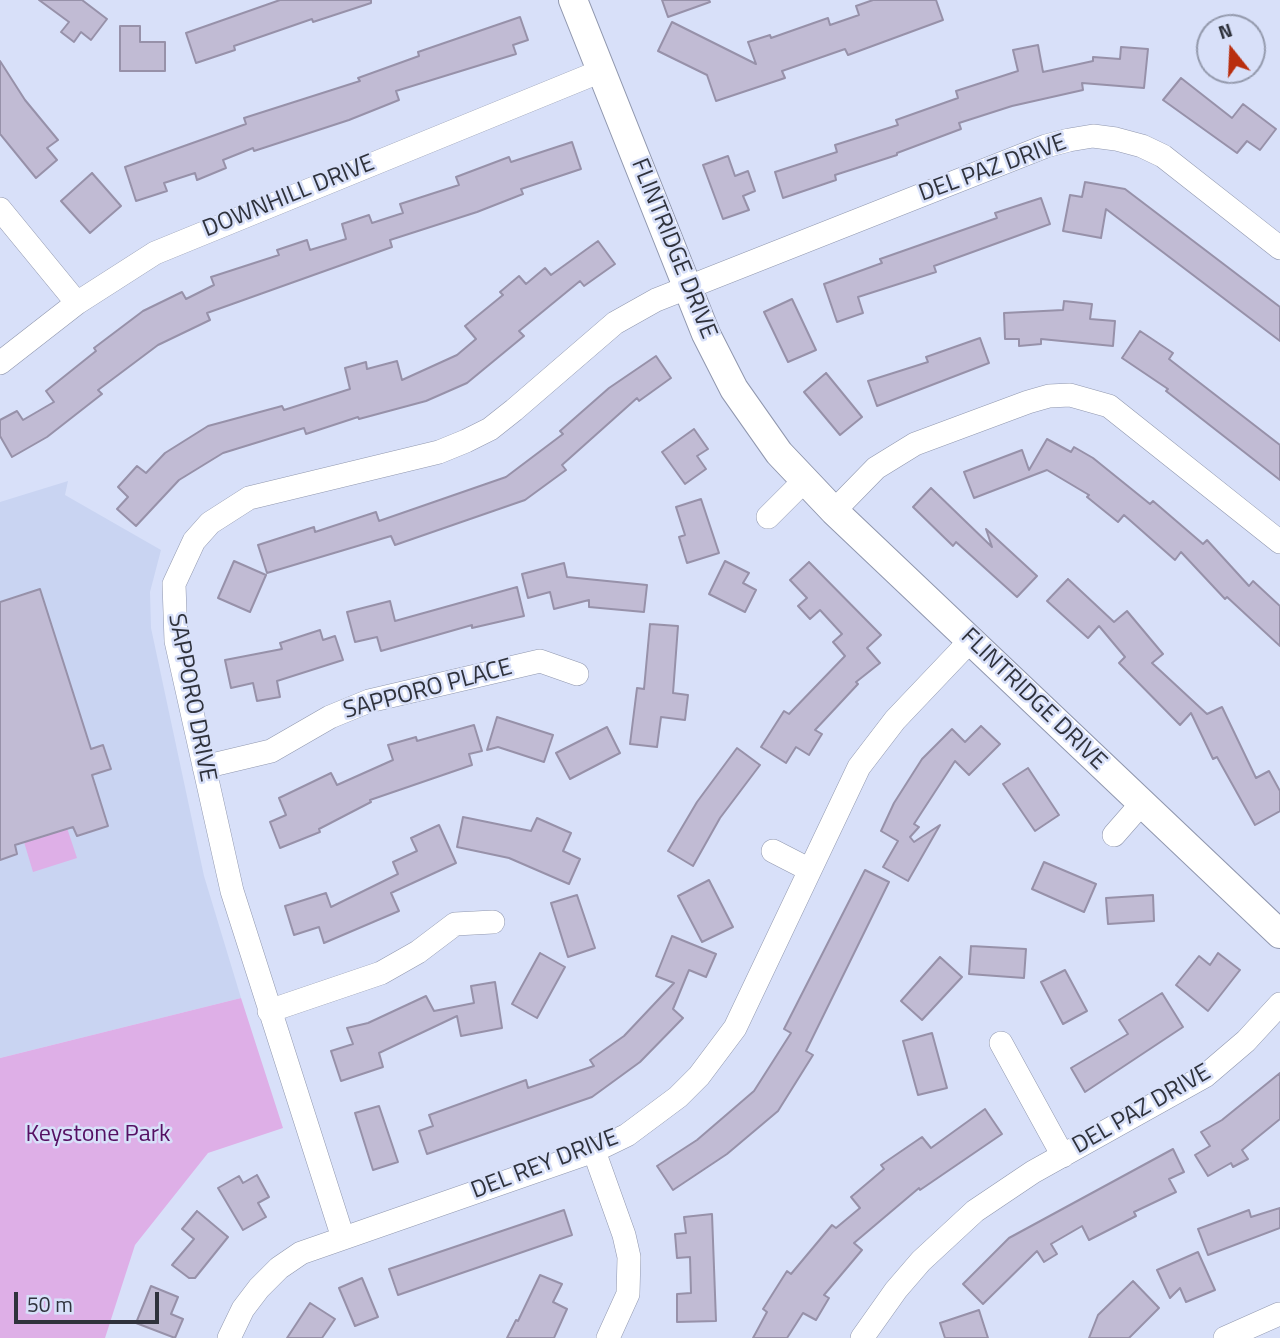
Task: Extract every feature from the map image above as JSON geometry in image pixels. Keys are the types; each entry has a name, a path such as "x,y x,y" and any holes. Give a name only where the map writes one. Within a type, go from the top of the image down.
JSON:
{"street":[{"name":"FLINTRIDGE DRIVE","path":"573,0 688,288 734,389 779,453 803,482 1280,933"},
{"name":"DOWNHILL DRIVE","path":"0,363 77,303 138,263 179,242 601,71"},
{"name":"DEL PAZ DRIVE","path":"688,288 1046,146 1093,136 1142,146 1163,156 1280,248"},
{"path":"0,209 77,303"},
{"name":"SAPPORO DRIVE","path":"343,1238 232,891 176,641 172,610 174,584 181,564 194,541 210,523 249,498 439,452 466,441 514,410 615,323 656,300 688,288"},
{"path":"834,511 876,468 915,444 1028,402 1049,396 1070,396 1109,405 1280,542"},
{"path":"768,517 803,482"},
{"name":"DEL REY DRIVE","path":"229,1338 243,1309 279,1268 301,1253 594,1151 652,1119 678,1097 719,1052 753,993 859,767 895,720 971,640"},
{"name":"SAPPORO PLACE","path":"204,767 271,751 330,717 369,701 540,661 577,674"},
{"path":"1114,835 1142,803"},
{"path":"773,851 810,870"},
{"path":"269,1011 381,973 418,952 454,924 493,922"},
{"name":"DEL PAZ DRIVE","path":"862,1338 896,1290 948,1235 1007,1189 1205,1076 1246,1041 1280,1004"},
{"name":"DEL PAZ DRIVE","path":"1000,1043 1063,1156"},
{"path":"594,1151 629,1256 628,1294 608,1338"},
{"path":"1225,1338 1279,1314"}],"shaded area":[{"path":"68,481 65,495 161,550 150,592 151,628 204,876 241,998 0,1058 0,502"}],"green space":[{"path":"67,828 77,858 33,872 24,842"},
{"name":"Keystone Park","path":"241,998 283,1128 208,1153 135,1245 105,1338 0,1338 0,1058"}],"building":[{"path":"39,0 82,0 107,19 91,40 81,32 74,42 61,32 69,22"},
{"path":"280,0 371,0 371,3 313,22 312,19 234,46 235,50 196,63 186,33"},
{"path":"662,0 709,0 710,2 668,17"},
{"path":"873,0 936,0 943,20 848,55 845,49 782,71 785,78 716,101 707,75 658,51 672,22 756,64 748,42 770,35 771,38 828,18 830,25 859,15 856,6"},
{"path":"520,17 528,40 513,45 516,54 396,91 399,100 349,120 254,151 253,148 223,160 226,168 197,180 195,173 164,183 167,191 136,201 125,167 246,124 244,118 360,81 358,78 419,56 418,52"},
{"path":"120,26 140,26 140,42 165,42 165,71 120,71"},
{"path":"1038,45 1043,72 1093,61 1093,57 1120,59 1121,47 1148,49 1144,88 1082,83 1083,90 1012,106 959,123 961,129 897,155 835,175 836,180 783,198 775,172 837,152 835,145 898,125 896,120 958,98 956,91 1018,71 1013,50"},
{"path":"0,61 25,100 58,140 47,148 57,160 36,178 0,134"},
{"path":"1181,78 1232,118 1243,104 1276,129 1260,150 1247,141 1237,153 1163,100"},
{"path":"572,142 581,169 521,189 523,194 477,212 390,240 392,247 207,313 210,320 158,345 98,390 102,394 47,437 12,457 0,436 0,420 17,411 23,420 54,402 46,391 96,351 94,348 143,311 182,292 186,299 214,285 211,277 279,255 277,250 307,240 310,250 346,239 342,224 369,215 372,223 403,213 400,204 459,185 456,177 509,157 511,162"},
{"path":"728,156 735,176 748,171 755,191 743,196 749,210 723,219 703,165"},
{"path":"92,173 121,206 90,233 61,201"},
{"path":"1085,182 1125,189 1280,307 1280,341 1106,209 1101,238 1063,231 1070,195 1082,197"},
{"path":"1041,198 1050,224 934,266 936,272 858,297 863,313 837,322 824,284 882,263 880,259 997,218 995,213"},
{"path":"598,241 615,264 584,286 580,281 519,331 524,336 467,383 426,401 359,419 358,417 306,434 304,428 223,453 179,480 136,526 117,509 128,497 118,487 137,466 146,473 165,453 208,426 282,406 284,410 350,389 345,368 366,362 367,369 397,361 402,380 457,355 476,339 465,326 503,295 500,292 519,276 526,284 545,268 551,275"},
{"path":"792,299 816,350 788,362 764,312"},
{"path":"1064,301 1092,304 1090,319 1115,321 1113,346 1041,339 1041,344 1019,346 1019,339 1005,339 1004,313 1063,310"},
{"path":"1140,331 1173,353 1169,359 1280,445 1280,480 1166,391 1168,389 1122,358"},
{"path":"980,338 989,363 877,406 868,381 928,362 926,357"},
{"path":"656,356 671,378 639,401 637,398 562,465 566,470 525,500 395,545 391,536 267,573 258,545 314,527 315,532 376,512 379,521 506,477 563,434 560,431 609,388"},
{"path":"826,373 862,417 840,435 804,392"},
{"path":"694,429 708,449 697,456 706,469 685,484 662,452"},
{"path":"1047,439 1071,452 1074,447 1093,458 1150,504 1153,501 1203,544 1207,540 1249,586 1253,581 1280,606 1280,646 1227,597 1225,599 1181,552 1175,560 1124,515 1118,522 1087,497 1089,495 1047,470 974,498 964,472 1022,450 1029,470"},
{"path":"931,488 992,547 986,529 1037,576 1017,597 956,542 953,546 913,507"},
{"path":"701,499 719,553 687,563 679,537 685,535 676,507"},
{"path":"234,561 266,575 250,612 218,598"},
{"path":"725,561 749,573 743,583 756,590 745,612 709,594"},
{"path":"809,562 881,635 867,648 880,663 856,682 858,684 815,730 822,734 809,755 796,747 786,763 761,747 784,711 789,714 845,656 833,642 842,634 820,610 810,619 798,606 807,598 790,580"},
{"path":"564,563 567,577 647,585 644,612 589,607 589,600 554,609 550,592 528,598 522,574"},
{"path":"1068,579 1114,622 1127,611 1163,654 1152,663 1207,714 1222,707 1256,778 1269,771 1280,791 1280,811 1255,825 1217,757 1213,759 1191,713 1180,725 1119,663 1125,657 1099,626 1088,638 1047,601"},
{"path":"517,587 524,616 472,628 472,625 381,651 377,637 355,642 347,612 390,601 395,621"},
{"path":"40,589 91,749 103,745 111,769 92,775 108,826 77,836 73,827 15,845 17,854 0,860 0,602"},
{"path":"650,624 678,626 673,693 688,695 685,720 661,717 657,747 630,744 637,688 644,689"},
{"path":"320,630 323,640 335,636 343,660 277,681 280,697 257,701 253,683 231,688 225,660 282,649 280,643"},
{"path":"497,717 553,735 544,762 498,747 487,750"},
{"path":"474,725 482,751 469,754 472,765 370,800 371,802 319,829 320,832 280,848 270,822 286,815 279,798 331,773 337,785 393,760 388,745 416,737 417,741"},
{"path":"981,726 1000,744 969,775 955,761 914,824 919,827 910,837 914,842 940,825 908,881 883,867 898,841 881,831 894,803 922,759 952,729 965,742"},
{"path":"607,727 620,753 570,779 556,753"},
{"path":"737,748 760,765 720,818 693,866 668,851 697,802"},
{"path":"1028,768 1059,815 1035,831 1003,784"},
{"path":"463,817 531,831 537,818 571,833 563,851 580,859 569,884 509,858 457,847"},
{"path":"439,825 456,863 391,893 399,911 324,943 319,927 294,935 285,906 326,893 331,907 398,874 393,862 417,851 411,838"},
{"path":"1044,862 1096,884 1084,912 1032,889"},
{"path":"865,870 889,882 806,1051 813,1055 778,1111 727,1154 673,1190 657,1166 697,1140 754,1091 791,1033 784,1029"},
{"path":"709,880 733,927 702,942 678,896"},
{"path":"577,895 595,948 568,957 551,903"},
{"path":"1153,895 1154,921 1108,924 1106,898"},
{"path":"672,936 716,954 706,977 689,970 673,1009 683,1018 640,1062 592,1097 427,1154 419,1131 433,1126 429,1115 526,1080 528,1088 594,1066 590,1060 624,1036 674,983 656,976"},
{"path":"971,946 1026,949 1024,978 969,974"},
{"path":"540,953 565,967 537,1018 512,1004"},
{"path":"1218,953 1240,970 1208,1011 1176,985 1199,956 1210,965"},
{"path":"940,957 962,977 922,1020 901,1001"},
{"path":"1065,970 1087,1011 1063,1024 1041,982"},
{"path":"495,982 502,1028 461,1036 457,1016 379,1053 383,1067 341,1081 331,1051 353,1044 347,1028 368,1023 426,996 434,1011 474,1003 471,986"},
{"path":"1162,993 1183,1027 1085,1092 1071,1068 1128,1034 1119,1020"},
{"path":"932,1033 947,1088 918,1095 903,1041"},
{"path":"1280,1073 1280,1119 1242,1150 1248,1159 1233,1167 1231,1163 1208,1176 1195,1155 1210,1146 1201,1132 1222,1120"},
{"path":"379,1106 398,1162 373,1170 355,1113"},
{"path":"985,1109 1002,1134 920,1190 919,1188 854,1243 862,1250 824,1295 829,1298 816,1320 803,1313 787,1338 753,1338 767,1312 763,1309 787,1271 791,1274 832,1225 836,1228 860,1208 851,1197 884,1169 881,1165 922,1137 931,1148"},
{"path":"1173,1149 1184,1172 1169,1179 1176,1192 1134,1212 1136,1216 1089,1240 1082,1226 1051,1244 1057,1254 1044,1262 1037,1251 983,1304 963,1284 1009,1238"},
{"path":"257,1175 269,1197 258,1203 266,1217 243,1230 218,1188 239,1176 243,1183"},
{"path":"1280,1208 1280,1228 1208,1255 1198,1229 1249,1210 1251,1217"},
{"path":"564,1210 572,1235 398,1295 389,1269"},
{"path":"197,1211 228,1237 195,1278 189,1278 172,1265 194,1239 182,1229"},
{"path":"712,1214 716,1321 677,1322 677,1294 691,1293 690,1257 677,1258 675,1234 686,1233 684,1217"},
{"path":"1198,1252 1215,1290 1186,1302 1180,1288 1170,1298 1157,1270"},
{"path":"540,1275 562,1284 553,1302 567,1309 554,1338 507,1338 516,1320 518,1321"},
{"path":"362,1278 378,1317 355,1326 339,1288"},
{"path":"1133,1281 1159,1308 1129,1338 1089,1338 1098,1315"},
{"path":"151,1286 178,1297 171,1314 183,1319 175,1338 136,1323"},
{"path":"310,1303 335,1319 322,1338 287,1338"},
{"path":"979,1310 988,1338 945,1338 940,1323"}]}
